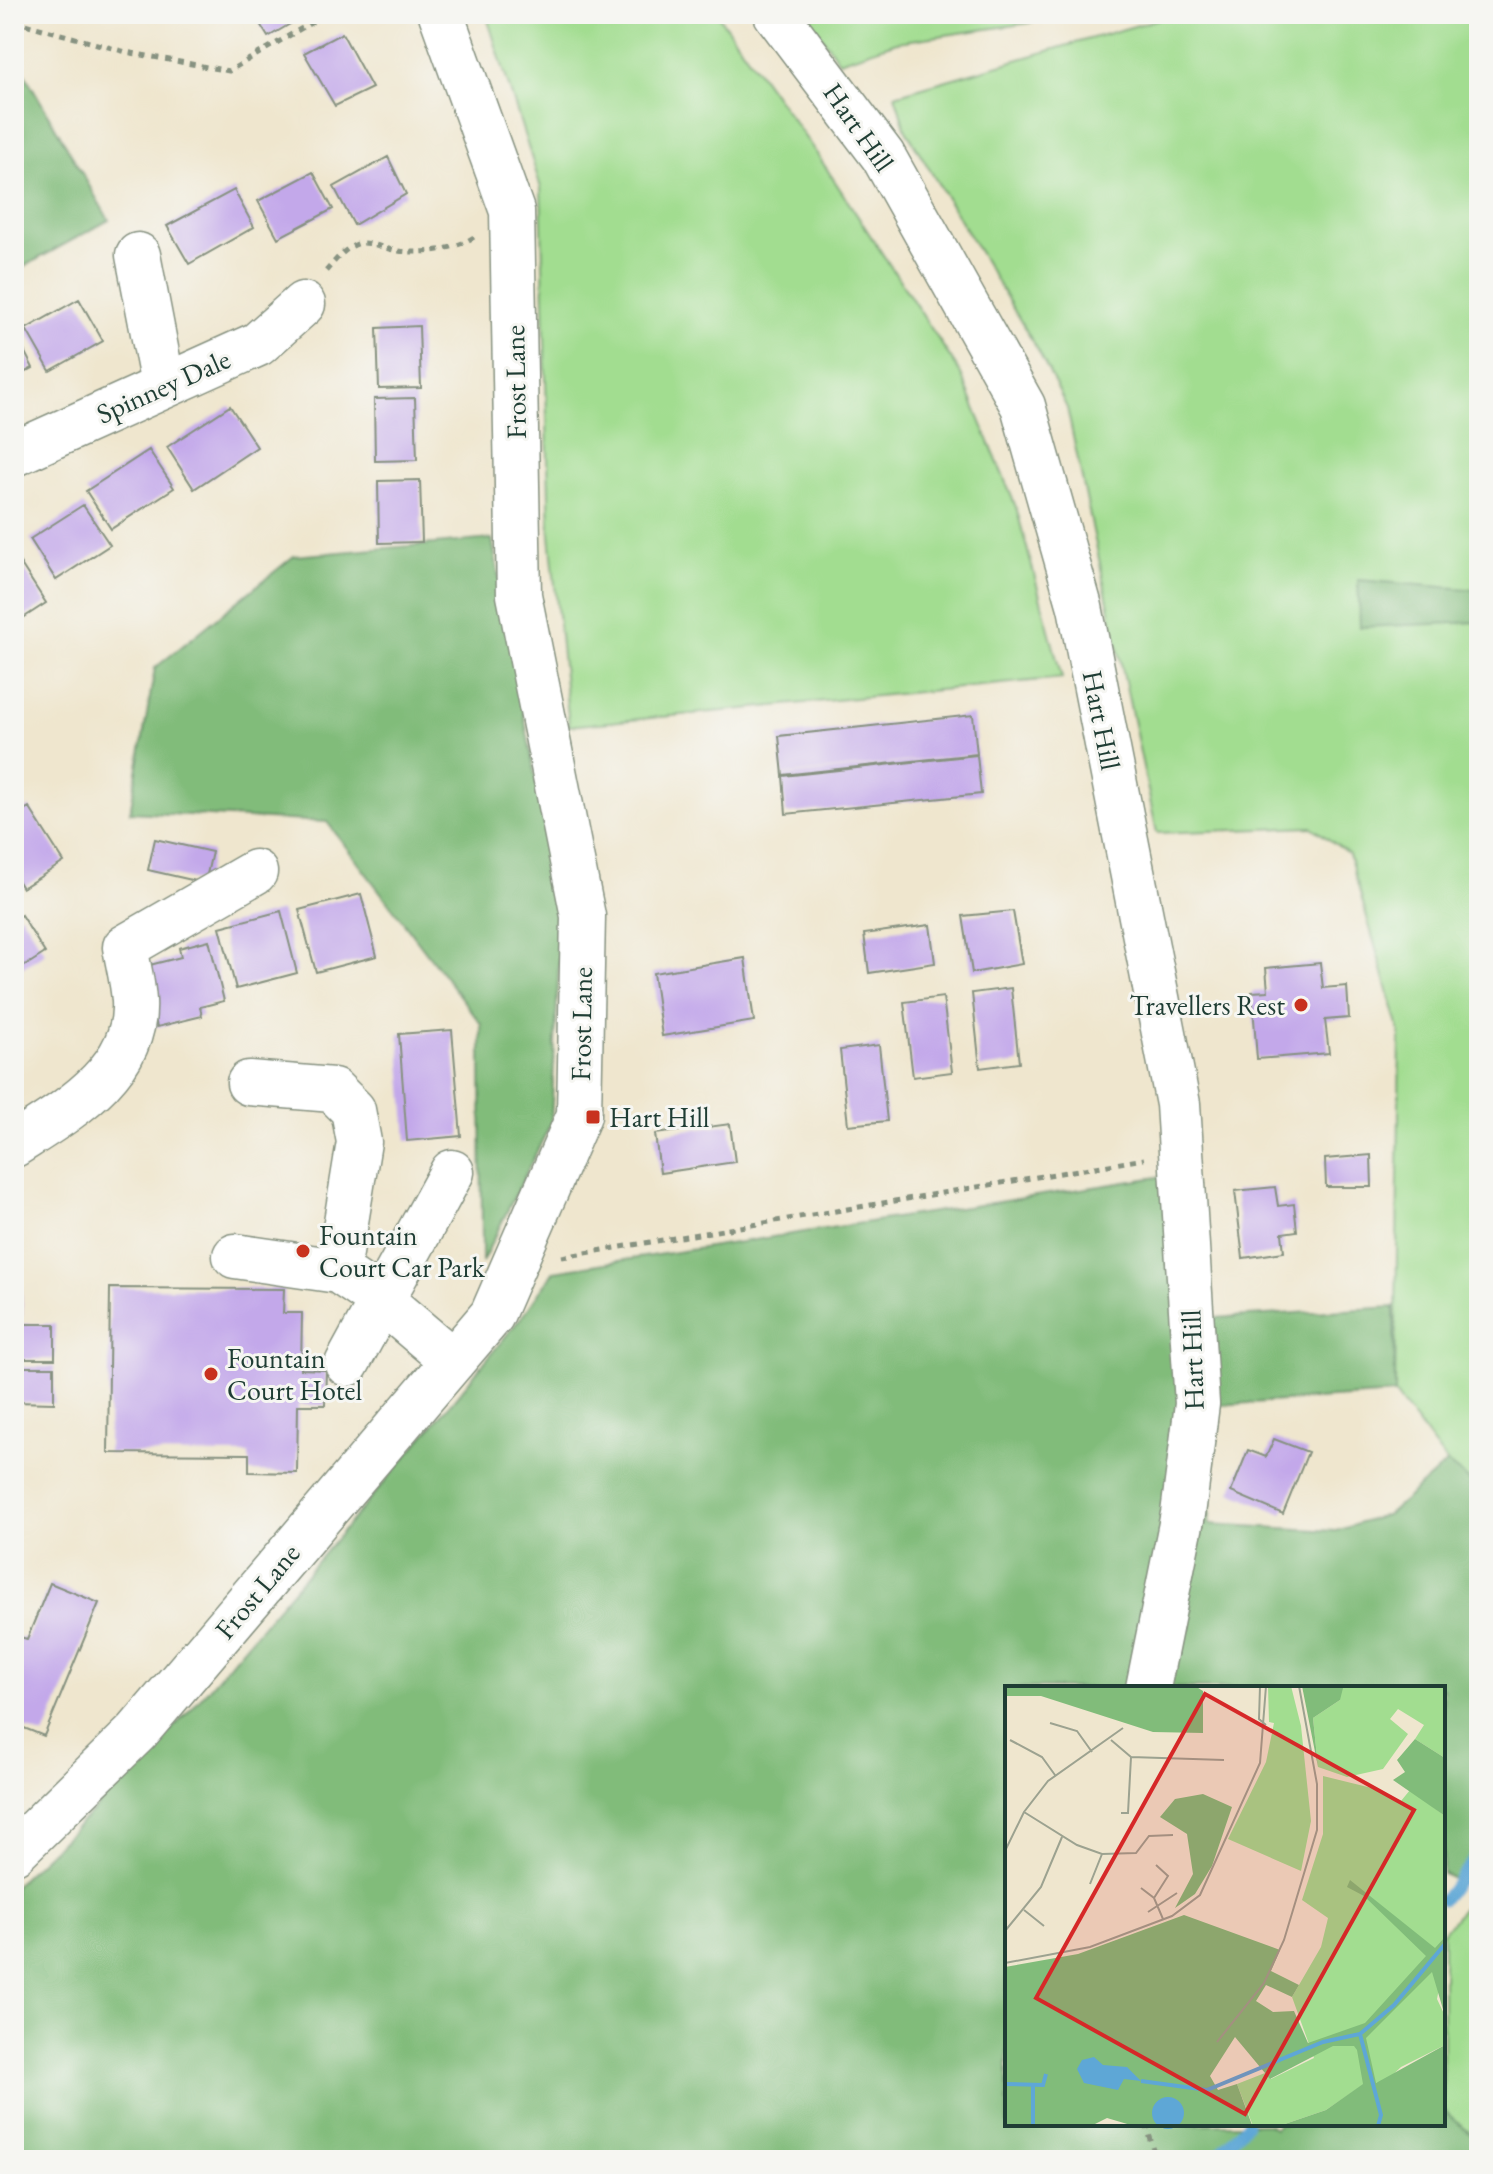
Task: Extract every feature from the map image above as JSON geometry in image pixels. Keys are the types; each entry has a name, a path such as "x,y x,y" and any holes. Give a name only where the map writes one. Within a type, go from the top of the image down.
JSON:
{"street":[{"name":"Frost Lane","path":"14,1852 137,1732 492,1315 579,1115 583,916 519,595 512,211 441,14"},
{"name":"Hart Hill","path":"776,14 883,156 1023,406 1080,607 1178,1104 1197,1404 1183,1514 1148,1686"},
{"path":"138,255 163,385"},
{"name":"Spinney Dale","path":"14,454 258,344 303,304"},
{"path":"14,1145 103,1082 125,1046 135,1003 125,947 255,872"},
{"path":"249,1083 333,1090 353,1110 359,1142 338,1271"},
{"path":"347,1364 452,1172"},
{"path":"235,1256 338,1271 381,1300 453,1361"}],"path":[{"path":"14,21 126,52 229,71 326,14"},
{"path":"303,304 309,291 342,254 362,243 397,251 461,246 512,211"},
{"path":"513,1265 1180,1153"},
{"path":"1147,2126 1157,2160"}],"green space":[{"path":"486,14 717,14 817,154 961,374 1016,507 1062,678 569,726 550,535 541,188"},
{"path":"806,14 1047,14 1029,23 897,42 839,61"},
{"path":"1176,14 1479,14 1479,1488 1447,1463 1395,1394 1400,1033 1349,854 1312,827 1157,833 1067,408 1039,352 906,130 895,95"},
{"path":"14,55 109,220 14,272"},
{"path":"492,539 561,919 551,1123 482,1262 481,1024 327,822 130,812 155,668 294,556"},
{"path":"1358,580 1479,590 1479,622 1360,627"},
{"path":"1184,1173 1199,1319 1394,1307 1395,1394 1218,1405 1209,1524 1336,1531 1388,1514 1447,1463 1479,1488 1479,1891 1445,1875 1445,1686 1005,1686 1005,2126 1445,2126 1445,2112 1479,2141 1479,2160 14,2160 14,1886 95,1809 193,1707 433,1425 528,1309 554,1271"},
{"path":"1479,1891 1479,2141 1445,2112 1445,1930"}],"building":[{"path":"254,14 307,14 268,37"},
{"path":"342,33 372,88 335,106 304,53"},
{"path":"388,157 406,194 354,225 334,187"},
{"path":"313,172 333,209 278,238 258,201"},
{"path":"234,190 254,227 189,264 167,226"},
{"path":"79,299 103,341 50,371 26,329"},
{"path":"419,326 421,388 379,389 377,328"},
{"path":"14,331 33,368 14,378"},
{"path":"415,398 417,460 375,461 374,399"},
{"path":"230,406 257,447 194,489 167,447"},
{"path":"149,450 174,488 111,529 86,491"},
{"path":"420,480 422,542 379,543 378,481"},
{"path":"83,505 110,545 56,580 30,539"},
{"path":"17,558 46,603 14,624 14,560"},
{"path":"973,715 977,754 783,775 779,736"},
{"path":"977,755 981,794 786,814 783,776"},
{"path":"29,807 64,862 22,888 14,875 14,816"},
{"path":"155,839 212,852 205,883 148,870"},
{"path":"361,894 377,956 316,972 299,910"},
{"path":"281,911 297,973 236,989 220,927"},
{"path":"1013,911 1022,964 972,973 963,916"},
{"path":"21,915 45,953 14,973 14,920"},
{"path":"930,925 935,963 869,973 864,934"},
{"path":"209,940 224,1001 200,1007 202,1016 157,1027 142,967 181,957 179,948"},
{"path":"745,958 754,1021 662,1036 653,973"},
{"name":"Travellers Rest","path":"1320,963 1323,988 1347,986 1349,1018 1325,1020 1329,1053 1257,1059 1252,992 1268,991 1266,968"},
{"path":"1011,988 1019,1063 980,1068 972,993"},
{"path":"943,997 952,1072 913,1077 904,1002"},
{"path":"452,1030 461,1136 407,1141 399,1034"},
{"path":"879,1045 887,1121 848,1125 840,1050"},
{"path":"730,1124 735,1162 660,1173 655,1134"},
{"path":"1371,1155 1372,1187 1326,1187 1325,1159"},
{"path":"1275,1187 1278,1206 1294,1204 1297,1231 1282,1233 1284,1252 1243,1258 1235,1191"},
{"path":"20,1263 23,1316 14,1316 14,1264"},
{"name":"Fountain Court Hotel","path":"110,1288 284,1289 283,1313 302,1313 301,1369 326,1370 325,1405 298,1405 297,1473 249,1472 249,1454 108,1453"},
{"path":"14,1324 55,1324 55,1359 14,1359"},
{"path":"14,1367 54,1367 54,1403 14,1402"},
{"path":"1274,1439 1308,1452 1283,1514 1231,1492 1248,1450 1266,1457"},
{"path":"50,1583 99,1603 44,1736 14,1724 14,1652 20,1637 27,1639"}],"waterway":[{"path":"1445,1897 1479,1852"},
{"path":"1213,2160 1245,2126"}],"place":[{"name":"Travellers Rest","path":"1301,1005"},
{"name":"Hart Hill","path":"593,1117"},
{"name":"Fountain Court Car Park","path":"303,1251"},
{"name":"Fountain Court Hotel","path":"211,1374"}]}
